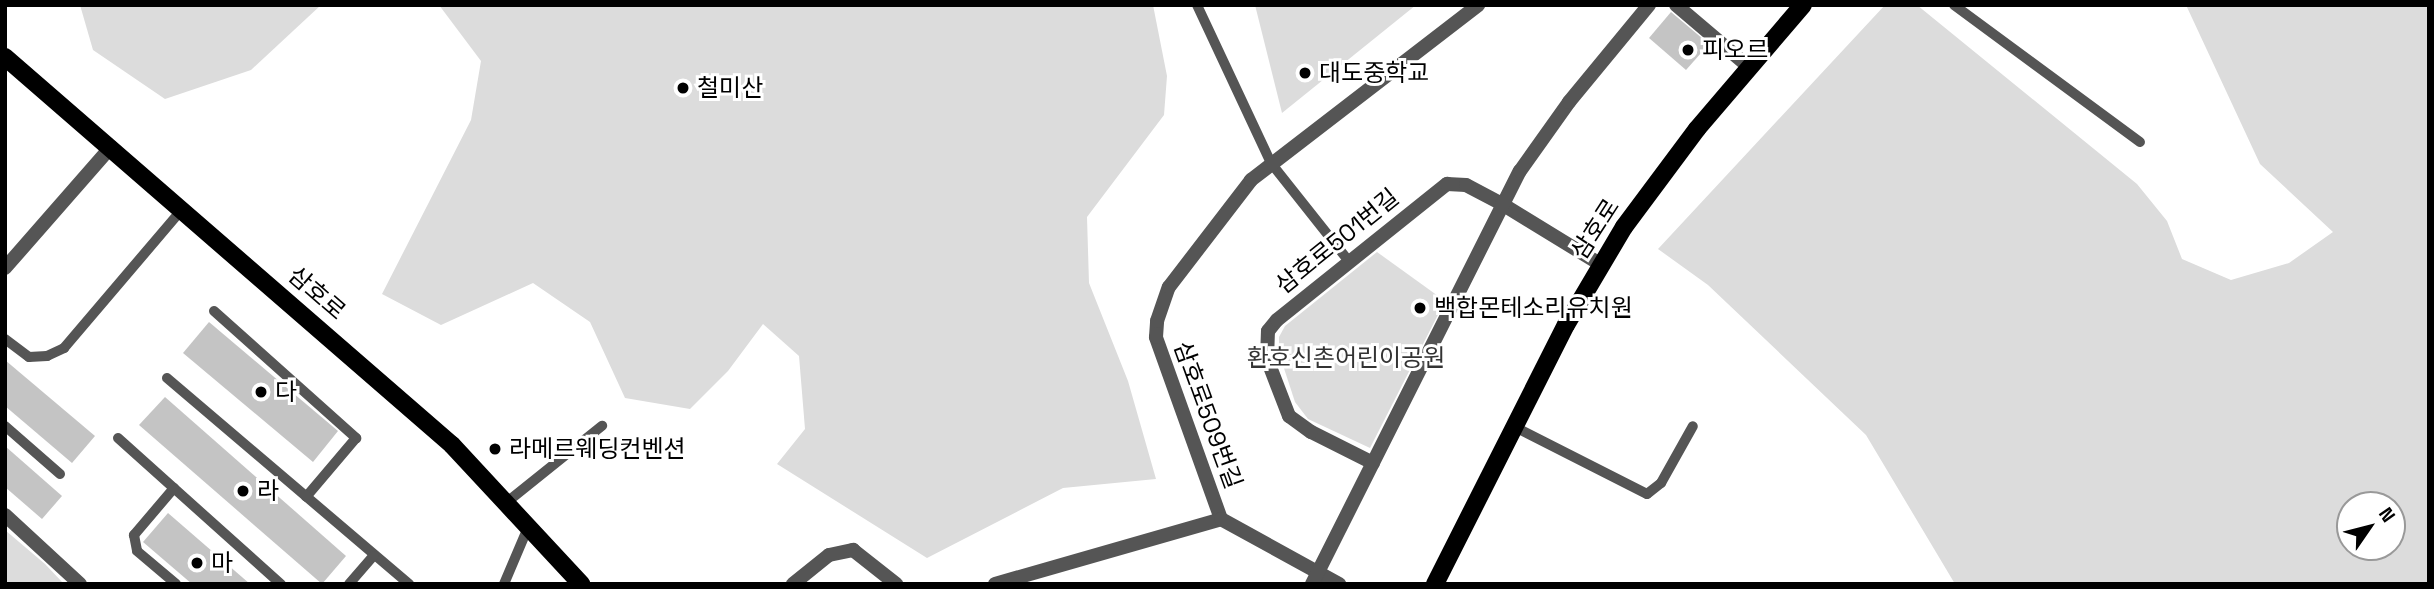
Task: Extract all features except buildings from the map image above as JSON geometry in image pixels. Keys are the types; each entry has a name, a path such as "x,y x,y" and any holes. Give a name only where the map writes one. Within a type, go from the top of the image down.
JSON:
{"main road":[{"name":"삼호로","path":"1435,584 1600,264 1659,177 1803,5"},
{"name":"삼호로","path":"5,57 409,406 507,502 581,584"}],"street":[{"name":"삼호로509번길","path":"1221,519 1161,355 1157,321 1169,287 1233,200 1271,163 1478,5"},
{"path":"1315,578 1502,204 1555,121 1649,5"},
{"path":"1676,5 1749,67"},
{"path":"5,268 111,147"},
{"name":"삼호로501번길","path":"1373,463 1298,425 1283,405 1267,359 1268,331 1277,320 1348,260 1447,184 1466,186 1502,204 1600,264"},
{"path":"5,515 80,584"},
{"path":"995,584 1023,580 1221,519 1315,578 1339,584"},
{"path":"793,584 829,555 853,550 896,584"}],"lane":[{"path":"1197,5 1271,163 1348,260"},
{"path":"1954,5 2140,142"},
{"path":"5,339 29,357 47,356 64,348 183,208"},
{"path":"214,311 356,438 306,497"},
{"path":"167,378 409,584"},
{"path":"5,426 60,474"},
{"path":"507,502 602,426"},
{"path":"1515,427 1647,494 1661,483 1693,426"},
{"path":"118,438 281,584"},
{"path":"174,488 134,535 137,551 176,584"},
{"path":"504,584 529,525"},
{"path":"349,584 373,556"}],"green space":[{"path":"80,5 321,5 251,70 165,99 93,50"},
{"path":"439,5 1153,5 1167,76 1164,115 1087,217 1089,283 1128,381 1156,479 1063,488 927,558 777,464 805,429 799,356 763,324 728,371 690,409 625,398 590,322 533,283 441,325 382,294 471,120 481,61"},
{"path":"1255,5 1416,5 1282,113"},
{"path":"1885,5 1917,5 2137,184 2167,221 2182,259 2231,280 2289,263 2333,232 2260,164 2186,5 2429,5 2429,584 1955,584 1866,435 1708,285 1658,249"},
{"name":"환호신촌어린이공원","path":"1377,252 1445,301 1370,448 1308,419 1295,402 1279,353 1279,337 1285,326"},
{"path":"5,530 45,564 64,584 5,584"}],"place":[{"name":"피오르","path":"1688,50"},
{"name":"대도중학교","path":"1305,73"},
{"name":"철미산","path":"683,88"},
{"name":"백합몬테소리유치원","path":"1420,308"},
{"name":"다","path":"261,392"},
{"name":"라메르웨딩컨벤션","path":"495,449"},
{"name":"라","path":"243,491"},
{"name":"마","path":"197,563"}]}
